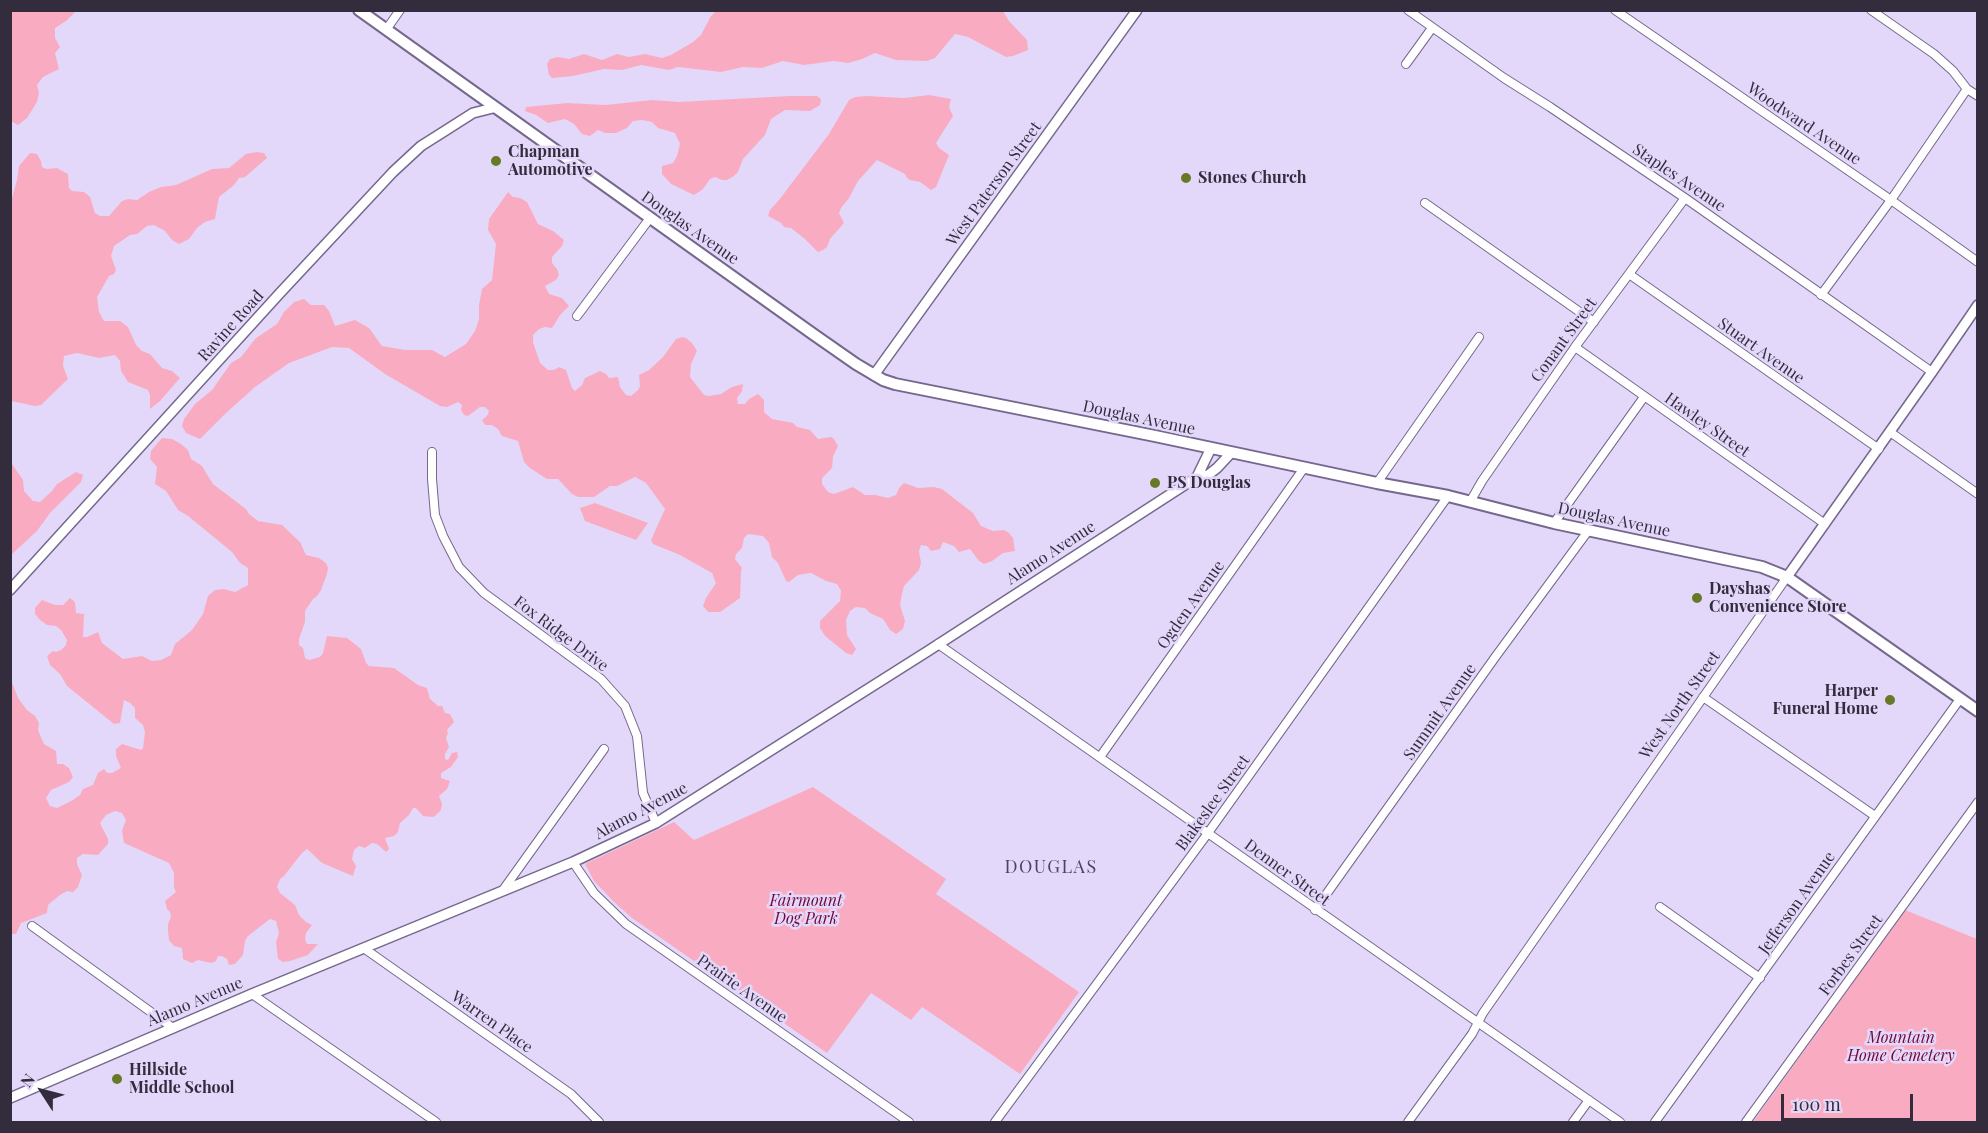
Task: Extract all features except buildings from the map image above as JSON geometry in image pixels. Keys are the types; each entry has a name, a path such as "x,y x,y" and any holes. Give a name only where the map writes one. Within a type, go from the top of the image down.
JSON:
{"main road":[{"name":"Douglas Avenue","path":"359,10 493,108 874,375 895,384 1448,496 1588,531 1762,567 1787,577 1977,711"}],"street":[{"path":"386,30 400,10"},
{"name":"West Paterson Street","path":"874,375 1137,10"},
{"name":"Staples Avenue","path":"1408,10 1504,78 1685,198 1932,372"},
{"path":"1871,10 1934,54 1977,96"},
{"name":"Woodward Avenue","path":"1618,11 1977,262"},
{"path":"1406,64 1432,27"},
{"path":"1821,295 1891,200 1967,88"},
{"name":"Ravine Road","path":"10,590 393,172 421,146 473,113 493,108"},
{"name":"Conant Street","path":"1470,502 1482,481 1575,347 1685,198"},
{"path":"1425,203 1593,322"},
{"path":"577,316 650,218"},
{"name":"Stuart Avenue","path":"1629,274 1879,449"},
{"name":"West North Street","path":"1408,1122 1472,1034 1483,1013 1879,449 1977,305"},
{"path":"1377,483 1479,337"},
{"name":"Hawley Street","path":"1575,347 1825,524"},
{"path":"1554,523 1644,397"},
{"path":"1890,432 1977,494"},
{"path":"1197,477 1211,448"},
{"name":"Fox Ridge Drive","path":"432,452 435,515 459,567 484,593 601,679 625,706 636,736 643,793 656,823"},
{"name":"Alamo Avenue","path":"10,1098 252,994 573,862 656,823 1197,477 1208,475 1231,453"},
{"name":"Ogden Avenue","path":"1100,757 1304,468"},
{"name":"Blakeslee Street","path":"995,1122 1208,833 1448,496"},
{"name":"Summit Avenue","path":"1315,910 1588,531"},
{"name":"Denner Street","path":"938,644 1620,1122"},
{"path":"1703,698 1875,816"},
{"name":"Jefferson Avenue","path":"1655,1122 1960,699"},
{"path":"503,890 604,749"},
{"name":"Forbes Street","path":"1746,1122 1977,802"},
{"name":"Prairie Avenue","path":"573,862 594,893 626,924 909,1122"},
{"path":"1660,907 1760,978"},
{"path":"32,926 173,1028"},
{"name":"Warren Place","path":"365,949 571,1094 599,1122"},
{"path":"252,994 436,1122"},
{"path":"1573,1122 1589,1100"}],"green space":[{"path":"717,10 1003,11 1027,40 1028,50 1006,57 968,37 955,34 935,58 927,61 896,60 875,53 848,63 834,61 804,65 783,61 762,68 743,67 721,72 678,67 669,70 641,65 622,70 604,69 573,76 552,78 549,75 547,64 550,59 558,57 569,59 584,54 602,60 617,54 629,57 645,54 662,58 671,55 701,35 711,16"},
{"path":"10,11 76,11 55,28 55,38 60,47 55,53 59,69 43,77 37,85 39,93 37,102 27,118 18,125 11,121"},
{"path":"929,95 951,99 949,107 953,116 936,143 949,155 936,187 931,190 877,160 858,181 841,208 839,213 844,223 830,239 827,247 818,252 791,228 784,227 768,216 770,210 829,134 849,100 867,96 904,98"},
{"path":"817,96 821,99 820,105 810,111 785,110 771,119 765,135 743,159 734,176 727,180 715,177 710,179 703,189 694,195 671,184 662,174 662,166 673,163 677,156 680,144 675,133 658,128 652,122 642,120 633,121 627,128 616,133 605,133 598,130 590,136 582,134 574,124 565,119 548,123 525,111 526,107 567,103 606,105 652,100 679,102"},
{"path":"30,153 37,154 42,167 57,168 68,174 69,188 72,191 84,192 90,197 95,213 100,216 109,216 122,201 137,200 161,187 176,185 212,169 229,168 246,154 264,153 267,158 245,177 239,178 219,197 215,219 197,228 189,239 179,244 172,240 165,231 154,225 147,226 114,246 111,256 116,270 109,276 97,297 99,312 104,321 120,321 128,327 136,345 142,351 150,354 162,368 172,371 180,378 160,401 150,409 148,390 128,382 121,371 120,361 115,355 99,358 77,353 64,356 63,366 68,379 41,405 11,401 11,202 19,166"},
{"path":"508,192 513,197 527,202 538,224 553,231 564,240 562,246 552,257 552,263 559,275 556,280 545,286 549,294 562,298 569,306 552,328 539,329 533,335 533,342 540,363 548,370 559,367 566,370 575,391 582,385 585,378 600,371 609,378 618,377 620,387 626,395 631,396 640,386 639,375 649,370 663,357 676,339 686,338 697,351 691,364 690,377 704,395 721,394 732,387 743,384 742,391 737,398 738,404 745,404 758,394 764,400 764,412 772,419 793,423 797,427 810,430 818,439 831,437 834,439 838,446 833,457 832,468 822,478 822,484 828,492 834,494 853,487 865,495 888,498 896,495 904,483 918,488 942,489 973,513 981,526 993,531 1004,530 1009,533 1013,538 1015,551 1003,553 984,564 970,549 959,552 954,546 943,542 940,549 931,551 927,546 921,545 919,570 904,586 902,594 900,605 905,621 903,629 896,634 890,630 883,619 865,608 856,607 850,611 846,620 847,635 856,649 852,655 846,653 825,636 820,628 820,621 840,601 841,591 837,584 811,573 798,575 789,582 786,581 778,563 772,557 769,543 763,536 748,534 744,538 742,548 736,554 735,559 742,568 740,598 720,612 708,612 703,606 716,583 712,573 680,555 653,544 651,540 665,509 646,483 635,477 617,486 610,486 594,497 578,497 558,479 547,479 530,468 524,462 518,441 502,436 492,425 485,425 482,420 489,411 485,407 480,407 468,416 464,415 461,410 462,405 458,402 447,407 440,406 385,374 349,348 332,347 289,363 255,387 200,439 186,433 182,426 184,419 195,404 212,390 231,363 241,357 256,338 277,324 294,302 304,299 311,305 324,305 335,326 355,320 369,328 382,346 405,350 432,350 445,357 466,344 475,331 479,319 482,289 492,280 496,244 488,230 489,219"},
{"path":"162,438 172,439 188,450 191,459 202,466 213,484 258,521 282,525 300,542 306,555 319,558 326,563 327,574 321,590 305,611 305,622 299,645 303,648 305,658 309,660 320,657 327,636 347,638 361,649 369,666 394,668 418,685 427,688 430,699 438,706 442,706 454,722 447,730 446,738 449,747 445,759 448,760 452,753 457,752 458,757 451,767 441,773 441,778 450,781 447,789 439,796 442,804 441,810 436,815 423,816 416,808 413,808 400,823 398,832 394,836 385,838 389,849 386,852 377,844 372,843 365,848 359,846 354,850 352,859 356,866 353,876 322,863 307,849 280,879 277,887 280,893 295,905 299,915 306,922 312,925 306,933 307,944 318,944 308,955 290,961 283,962 278,959 276,942 279,933 276,921 270,919 248,936 243,955 235,964 229,965 227,959 222,956 218,956 216,961 211,963 198,960 192,963 183,959 182,948 174,946 169,940 168,931 171,917 165,901 176,892 174,873 169,863 124,843 122,831 126,820 122,813 115,811 106,815 100,823 108,844 98,855 83,854 77,858 82,875 78,887 73,892 67,891 60,895 48,905 47,913 21,923 16,934 11,934 11,680 18,698 39,723 38,730 44,744 56,751 57,764 63,764 69,768 73,777 69,782 51,790 46,798 50,806 57,808 73,800 80,795 83,789 93,785 98,773 104,769 107,773 112,773 121,768 116,749 122,744 141,750 145,732 143,725 135,718 135,708 130,703 124,700 120,723 114,724 67,686 60,674 50,665 47,656 53,651 61,650 67,640 56,626 47,625 40,620 35,614 35,608 42,600 55,605 63,605 70,598 75,602 76,613 84,614 83,637 98,632 102,643 123,659 142,656 152,661 171,655 175,644 192,630 203,614 208,596 215,590 224,589 235,592 248,585 248,568 240,563 232,552 178,510 166,491 155,484 157,467 150,459 151,451"},
{"path":"10,461 23,480 24,491 33,501 40,502 57,484 76,472 83,475 81,482 50,513 37,531 11,555"},
{"path":"595,503 648,523 636,540 585,521 580,508"},
{"name":"Fairmount Dog Park","path":"813,787 946,879 936,894 1079,992 1020,1074 922,1007 911,1020 871,993 827,1053 632,918 594,881 585,864 674,822 694,840"},
{"name":"Mountain Home Cemetery","path":"1905,910 1977,939 1977,1122 1753,1122"}],"place":[{"name":"Chapman Automotive","path":"496,161"},
{"name":"Stones Church","path":"1186,178"},
{"name":"PS Douglas","path":"1155,483"},
{"name":"Dayshas Convenience Store","path":"1697,598"},
{"name":"Harper Funeral Home","path":"1890,700"},
{"name":"Hillside Middle School","path":"117,1079"}],"district":[{"name":"DOUGLAS","path":"1051,867"}]}
